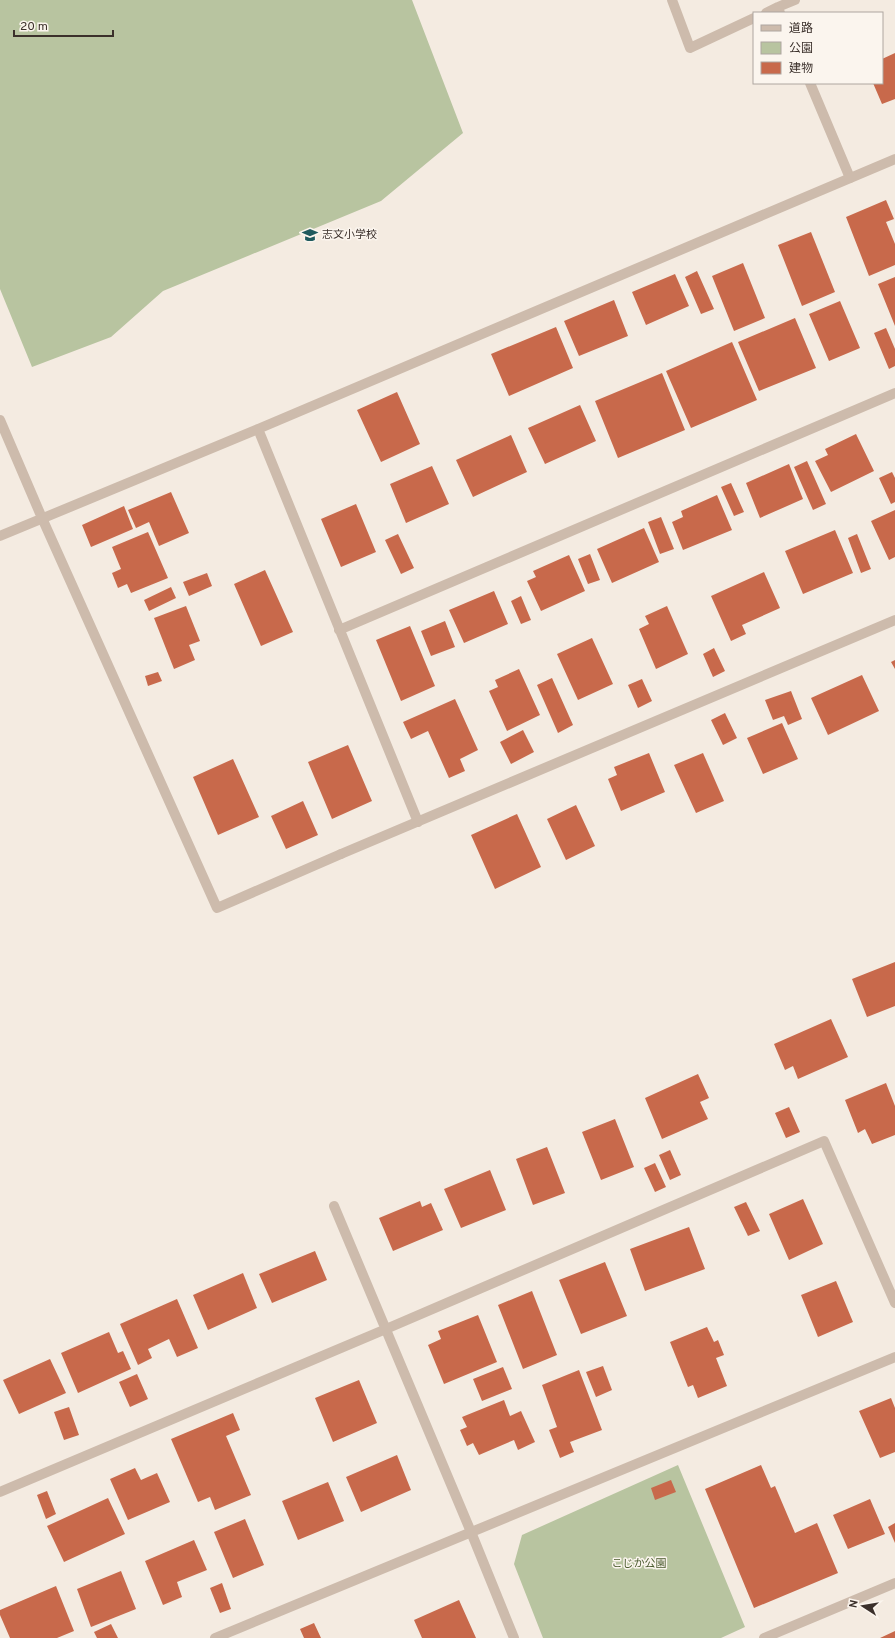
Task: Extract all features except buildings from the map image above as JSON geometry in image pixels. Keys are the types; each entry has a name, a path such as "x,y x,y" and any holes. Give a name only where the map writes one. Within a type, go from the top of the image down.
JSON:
{"street":[{"path":"672,0 690,48 753,18"},
{"path":"779,10 796,0"},
{"path":"810,84 850,178"},
{"path":"0,536 258,429 895,159"},
{"path":"339,630 895,394"},
{"path":"0,420 42,518 217,908 341,854 895,620"},
{"path":"258,429 418,822"},
{"path":"0,1492 386,1329 824,1141 895,1303"},
{"path":"334,1206 514,1638"},
{"path":"214,1638 895,1357"},
{"path":"764,1638 895,1583"}],"green space":[{"path":"0,0 412,0 463,133 381,201 163,291 111,337 32,367 0,289"},
{"name":"こじか公園","path":"678,1465 745,1627 721,1638 543,1638 514,1564 522,1535"}],"place":[{"name":"志文小学校","path":"310,235"}]}
